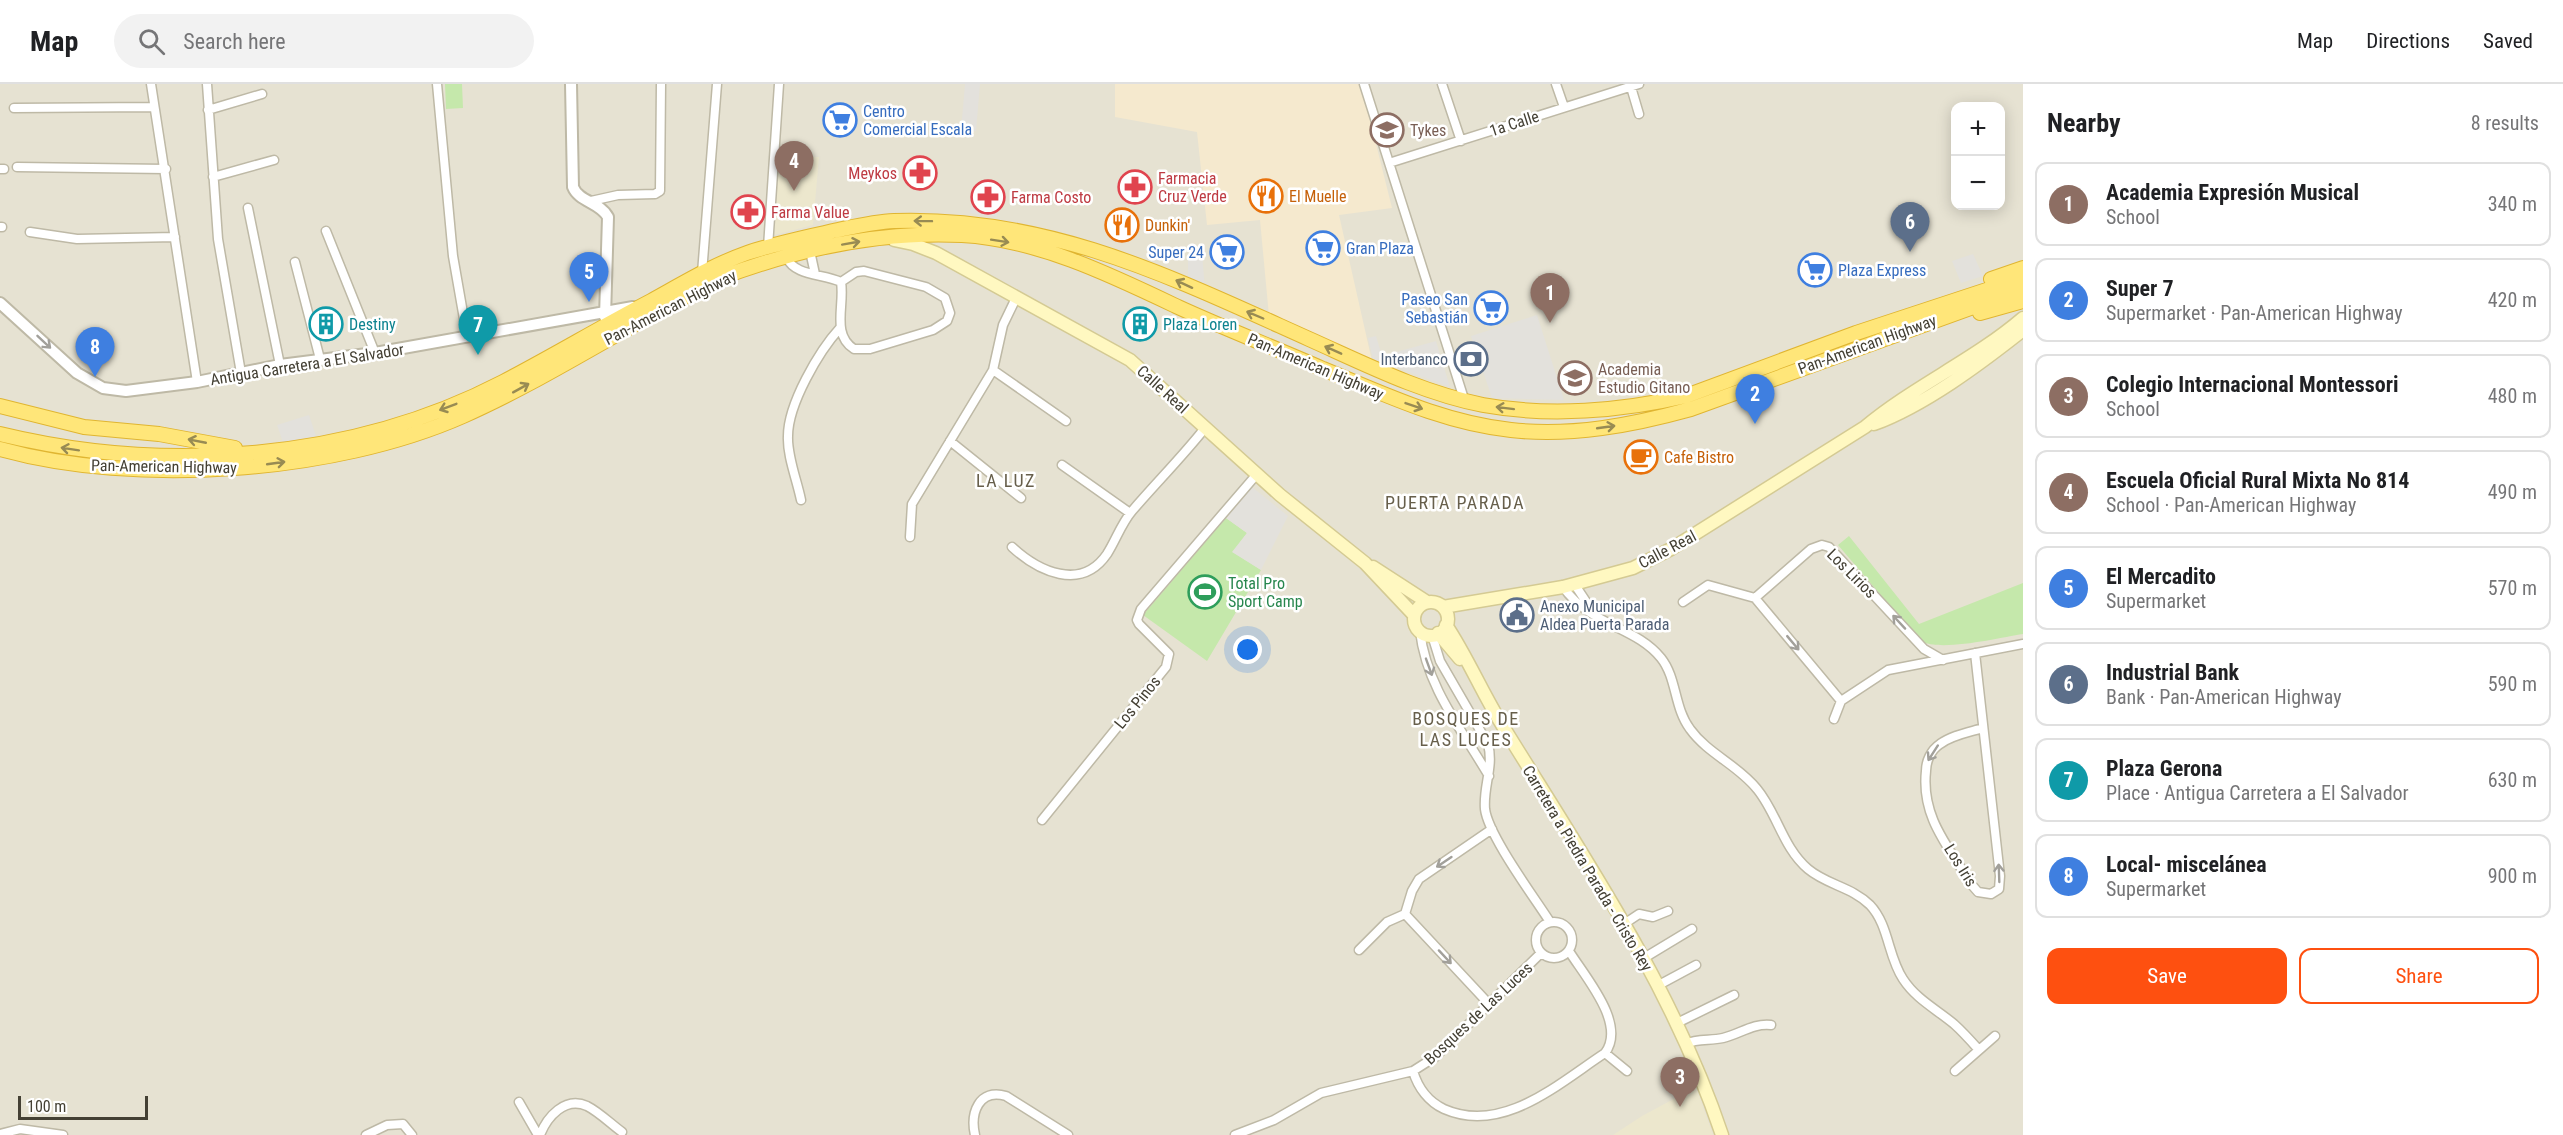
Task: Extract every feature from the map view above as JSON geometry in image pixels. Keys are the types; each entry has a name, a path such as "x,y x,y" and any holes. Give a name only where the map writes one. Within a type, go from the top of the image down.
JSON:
{"highway":[{"name":"Pan-American Highway","path":"0,434 71,449 116,454 255,453 362,435 414,420 501,383 702,273 768,247 889,221 963,222 1041,234 1134,262 1395,377 1493,406 1544,410 1581,411 1659,402 1701,391 1862,331 2023,278"},
{"name":"Pan-American Highway","path":"0,448 44,459 95,466 182,469 251,466 364,448 462,417 507,395 691,293 743,270 810,251 880,239 962,235 1013,243 1052,254 1130,284 1396,400 1453,419 1512,430 1582,430 1663,417 1707,404 1876,340 2023,289"},
{"path":"1862,331 1879,318 2023,268"},
{"path":"1876,340 1927,330 2023,301"},
{"path":"0,406 84,427 159,434 255,453"}],"main road":[{"path":"936,253 942,236"},
{"name":"Calle Real","path":"880,239 913,244 936,253 1130,360 1160,384 1257,474 1365,563 1414,615"},
{"name":"Calle Real","path":"1443,607 1569,586 1634,568 1671,549 1865,427 1885,410 1956,367 2023,318"},
{"path":"1865,427 1971,364 2023,324"},
{"name":"Calle Real","path":"1865,427 1889,418 1940,388 2023,330"},
{"name":"Calle Real","path":"1365,563 1386,573 1427,602"},
{"path":"1427,602 1443,607 1447,616 1434,631 1415,624 1414,615 1419,607 1427,602"},
{"path":"1454,637 1452,623 1454,612 1466,603"},
{"name":"Carretera a Piedra Parada - Cristo Rey","path":"1434,631 1454,637 1473,673 1644,958 1685,1044 1722,1135"},
{"name":"Carretera a Piedra Parada - Cristo Rey","path":"1434,631 1473,673"}],"street":[{"path":"151,84 166,169 197,382"},
{"path":"207,84 213,177 226,297 241,373"},
{"path":"437,84 453,256 467,336"},
{"path":"571,84 573,187 577,194 591,201 608,217 607,312 601,327"},
{"path":"591,201 660,191 661,84"},
{"path":"702,273 717,84"},
{"path":"768,247 779,84"},
{"path":"1364,84 1464,399"},
{"path":"1442,84 1461,141"},
{"path":"1556,84 1564,107"},
{"path":"1635,85 1639,114"},
{"name":"1a Calle","path":"1389,163 1635,85"},
{"path":"208,110 262,94"},
{"path":"14,108 154,107"},
{"path":"213,177 274,160"},
{"path":"17,167 166,169"},
{"path":"248,208 280,365"},
{"path":"326,231 375,353"},
{"path":"30,232 77,239 176,237"},
{"path":"810,251 814,274"},
{"path":"786,257 790,266 841,282"},
{"path":"296,262 320,359"},
{"path":"856,272 864,272 926,287 945,298 950,314 939,327 863,351 849,346 843,340 840,328 844,298 841,282 856,272"},
{"path":"910,537 912,504 993,370 999,336 1017,296"},
{"name":"Antigua Carretera a El Salvador","path":"0,303 77,373 103,388 126,391 197,382 280,365 375,353 642,306"},
{"path":"801,500 788,436 790,417 819,356 840,328"},
{"path":"993,370 1066,421"},
{"path":"1012,547 1025,559 1043,569 1071,576 1097,564 1106,555 1130,513 1205,428"},
{"path":"950,441 1021,498"},
{"path":"1062,465 1130,513"},
{"name":"Los Pinos","path":"1042,820 1166,667 1169,654 1137,620 1141,609 1257,474"},
{"name":"Los Lirios","path":"1755,598 1811,549 1822,545 1833,550 1924,649 1943,660"},
{"path":"1683,602 1708,585 1734,590 1755,598 1841,700"},
{"path":"1569,586 1574,603 1632,637 1661,658 1670,676 1679,709 1689,729 1710,751 1740,771 1756,788 1803,865 1820,877 1855,893 1872,908 1882,925 1891,956 1913,992 1955,1025 1979,1050"},
{"path":"1434,631 1425,656 1443,701 1489,776"},
{"path":"1434,631 1440,661 1488,744 1492,758 1485,808 1492,829 1550,922"},
{"path":"1909,665 1918,654 1914,639"},
{"path":"1834,719 1841,700 1888,670 2023,644"},
{"path":"2007,646 2023,652"},
{"name":"Los Iris","path":"1975,653 2000,876 1998,889 1991,894 1978,892 1971,884 1928,810 1924,787 1926,765 1935,747 1944,741 1983,728"},
{"path":"1359,950 1387,922 1405,914 1412,891 1419,879 1492,829"},
{"path":"1624,924 1639,914 1653,917 1668,911"},
{"path":"1405,914 1489,1004"},
{"path":"1550,922 1561,923 1570,930 1573,941 1569,951 1558,958 1546,957 1537,947 1536,935 1544,925 1550,922"},
{"path":"1644,958 1692,929"},
{"path":"1569,951 1612,1022 1612,1038 1605,1053 1627,1071"},
{"name":"Bosques de Las Luces","path":"1235,1135 1274,1120 1321,1093 1413,1071 1435,1057 1541,953"},
{"path":"1657,986 1696,964"},
{"path":"1675,1024 1734,994"},
{"path":"1685,1044 1697,1039 1728,1036 1756,1025 1771,1025"},
{"path":"1956,1071 1995,1036"},
{"name":"Bosques de Las Luces","path":"1413,1071 1423,1092 1440,1107 1462,1116 1489,1118 1517,1111 1605,1053"},
{"path":"975,1135 973,1116 976,1107 986,1097 996,1094 1006,1096 1068,1135"},
{"path":"519,1102 539,1135 550,1117 563,1106 586,1105 622,1132"},
{"path":"366,1135 387,1125 403,1124 411,1135"},
{"path":"0,1134 20,1129 63,1135"}],"shaded area":[{"name":"PUERTA PARADA","path":"0,84 2023,84 2023,1135 0,1135"},
{"path":"965,84 980,84 976,131 961,130"},
{"path":"1115,84 1361,84 1392,208 1339,215 1372,361 1269,316 1260,220 1207,225 1197,132 1115,117"},
{"path":"775,155 819,157 813,225 771,236"},
{"path":"973,191 978,192 977,199 999,202 997,217 970,213"},
{"path":"1202,253 1205,290 1188,283 1188,254"},
{"path":"1973,254 1983,276 1961,283 1952,261"},
{"path":"1537,315 1564,400 1492,398 1471,336"},
{"path":"1376,336 1382,356 1436,341 1450,387 1373,359 1368,338"},
{"path":"309,415 318,442 285,448 277,425"},
{"path":"1252,487 1288,516 1261,570 1232,552 1247,533 1226,518"},
{"path":"1696,1087 1713,1135 1613,1135 1642,1116"}],"green space":[{"path":"445,84 462,84 463,108 446,109"},
{"name":"Total Pro Sport Camp","path":"1226,518 1247,533 1233,552 1261,570 1207,661 1143,615"},
{"path":"1849,536 1919,624 2023,583 2023,634 1955,645 1929,644 1920,641 1838,545"}],"place":[{"name":"Centro Comercial Escala","path":"840,120"},
{"name":"Tykes","path":"1387,130"},
{"name":"Meykos","path":"920,173"},
{"name":"Farmacia Cruz Verde","path":"1135,187"},
{"name":"Escuela Oficial Rural Mixta No 814","path":"794,191"},
{"name":"El Muelle","path":"1266,196"},
{"name":"Farma Costo","path":"988,197"},
{"name":"Farma Value","path":"748,212"},
{"name":"Dunkin'","path":"1122,225"},
{"name":"Gran Plaza","path":"1323,248"},
{"name":"Super 24","path":"1227,252"},
{"name":"Industrial Bank","path":"1910,252"},
{"name":"Plaza Express","path":"1815,270"},
{"name":"El Mercadito","path":"589,302"},
{"name":"Paseo San Sebastián","path":"1491,308"},
{"name":"Academia Expresión Musical","path":"1550,323"},
{"name":"Destiny","path":"326,324"},
{"name":"Plaza Loren","path":"1140,324"},
{"name":"Plaza Gerona","path":"478,355"},
{"name":"Interbanco","path":"1471,359"},
{"name":"Local- miscelánea","path":"95,377"},
{"name":"Academia Estudio Gitano","path":"1575,378"},
{"name":"Super 7","path":"1755,424"},
{"name":"Cafe Bistro","path":"1641,457"},
{"name":"Total Pro Sport Camp","path":"1205,592"},
{"name":"Anexo Municipal Aldea Puerta Parada","path":"1517,615"},
{"name":"Colegio Internacional Montessori","path":"1680,1107"}],"district":[{"name":"LA LUZ","path":"1006,481"},
{"name":"PUERTA PARADA","path":"1455,503"},
{"name":"BOSQUES DE LAS LUCES","path":"1466,729"}]}
